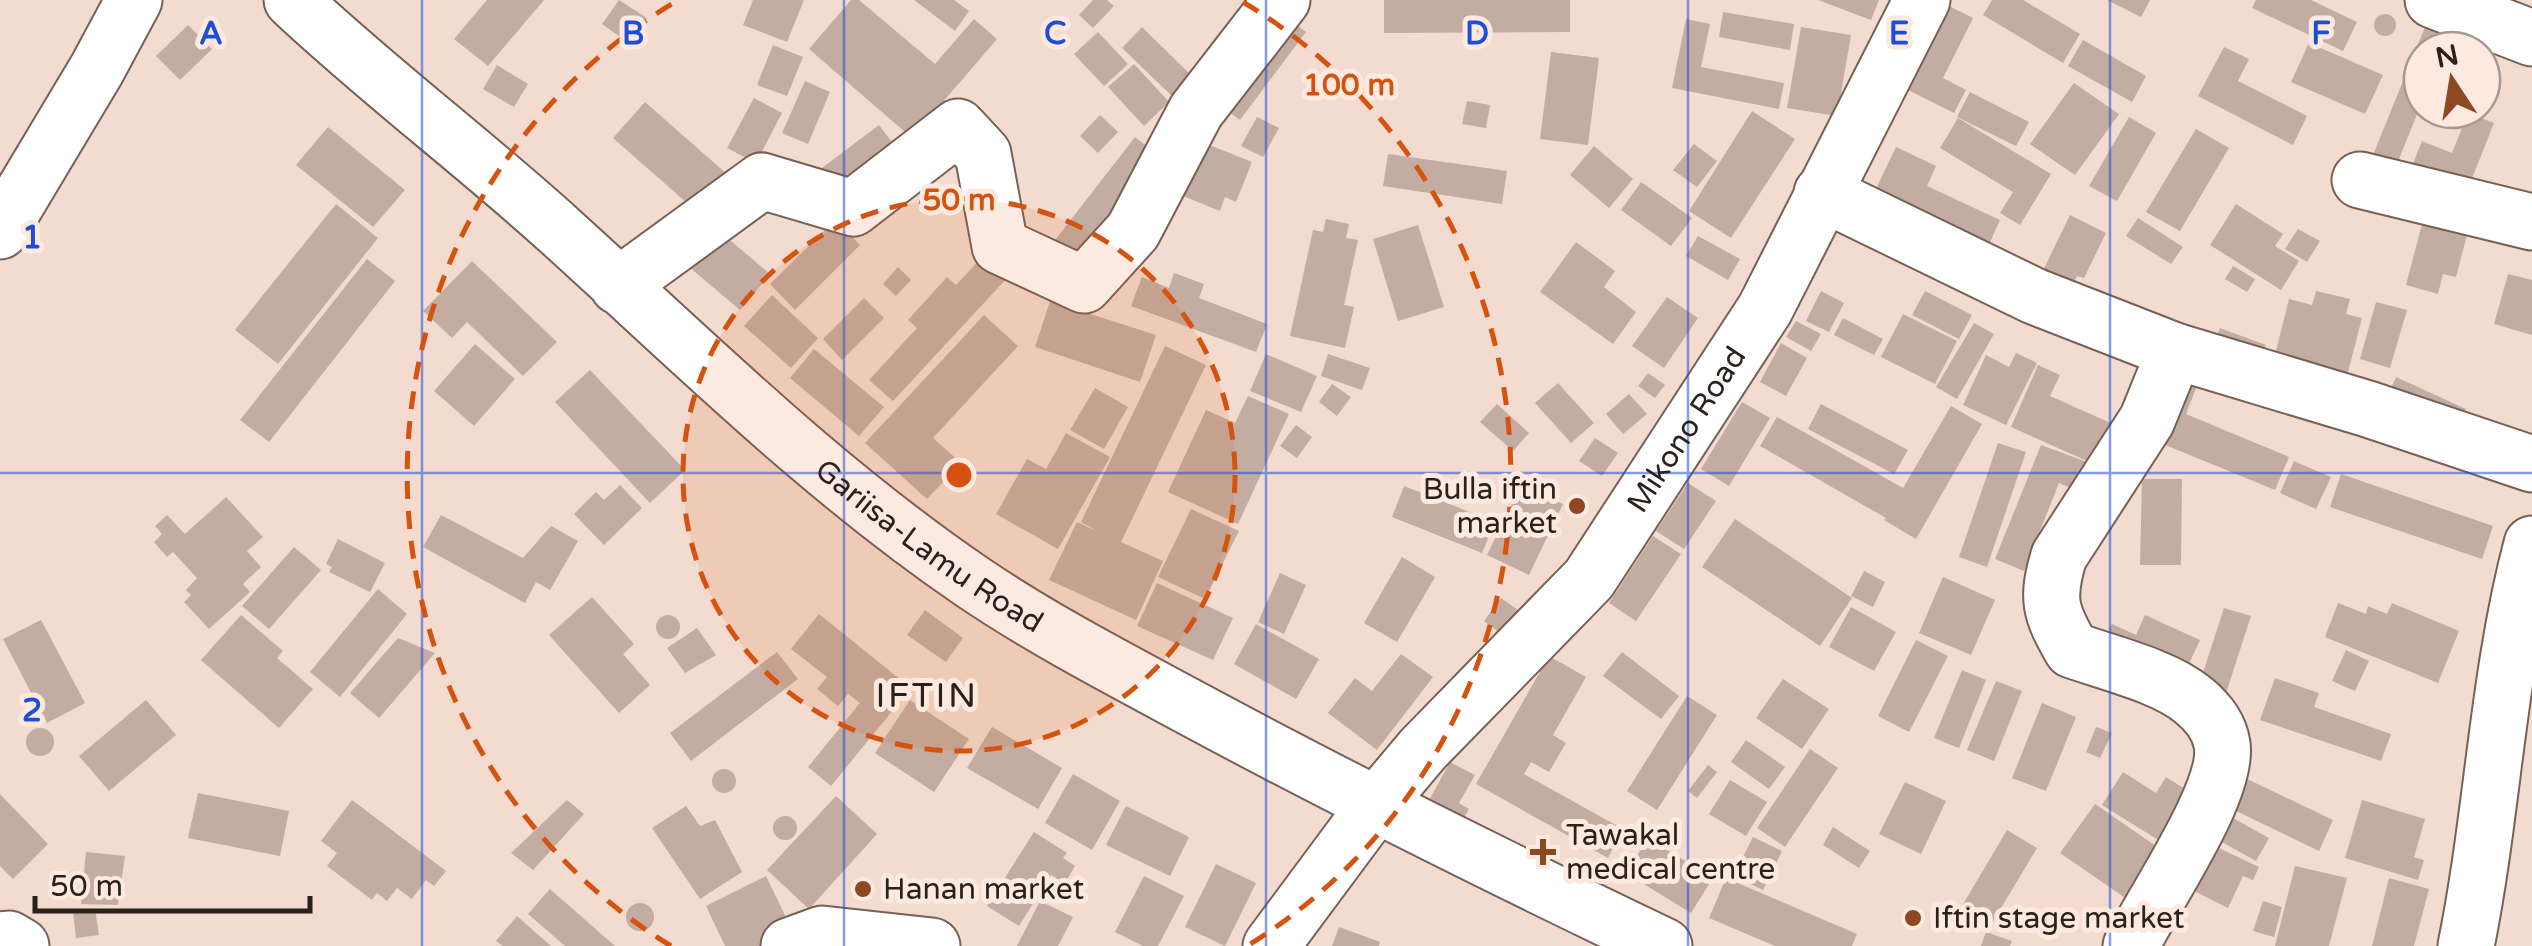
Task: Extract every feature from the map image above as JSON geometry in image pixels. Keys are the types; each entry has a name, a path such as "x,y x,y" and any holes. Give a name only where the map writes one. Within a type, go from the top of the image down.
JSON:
{"street":[{"path":"0,231 134,0"},
{"name":"Gariisa-Lamu Road","path":"292,0 345,19 558,229 778,432 877,512 973,582 1067,640 1375,806 1664,946"},
{"path":"618,286 762,181 854,208 958,127 983,154 1000,246 1084,284 1133,230 1196,111 1282,0"},
{"name":"Mikono Road","path":"1271,946 1375,806 1422,750 1589,579 1765,309 1922,0"},
{"path":"2432,0 2532,38"},
{"path":"2360,180 2532,222"},
{"path":"1822,193 2034,296 2175,352 2532,464"},
{"path":"2131,946 2208,806 2223,748 2213,719 2192,699 2168,685 2072,650 2050,606 2052,577 2059,556 2146,420 2175,352"},
{"path":"2466,946 2482,868 2491,760 2520,590 2532,544"},
{"path":"789,946 822,934 932,946"},
{"path":"0,940 9,939 20,946"}],"building":[{"path":"487,0 544,0 488,66 454,39"},
{"path":"619,0 647,18 629,43 602,24"},
{"path":"753,0 804,0 787,42 743,25"},
{"path":"851,0 859,0 935,64 974,19 997,39 912,138 809,49"},
{"path":"914,0 954,0 969,11 955,31"},
{"path":"1093,0 1107,0 1114,6 1093,28 1079,15"},
{"path":"1384,0 1570,0 1570,32 1384,33"},
{"path":"1818,0 1879,0 1871,20"},
{"path":"1937,0 1973,18 1943,78 1966,90 1954,113 1894,83"},
{"path":"1992,0 2023,0 2080,34 2063,63 1983,15"},
{"path":"2107,0 2150,0 2141,17"},
{"path":"2256,0 2311,0 2357,22 2343,51 2252,8"},
{"path":"1278,11 1306,32 1240,120 1212,100"},
{"path":"1723,12 1794,24 1790,50 1719,37"},
{"path":"2385,14 2393,17 2393,33 2385,36 2377,33 2374,25 2377,17"},
{"path":"2429,17 2461,30 2424,30"},
{"path":"1686,19 1710,24 1701,67 1784,83 1779,109 1672,88"},
{"path":"188,25 212,49 180,80 156,56"},
{"path":"1142,27 1192,76 1172,96 1122,48"},
{"path":"1801,27 1851,35 1837,116 1787,108"},
{"path":"1098,32 1128,64 1104,86 1074,54"},
{"path":"2083,40 2146,76 2132,102 2068,66"},
{"path":"2309,43 2383,75 2365,114 2291,82"},
{"path":"773,45 803,57 787,96 757,85"},
{"path":"2224,47 2249,59 2238,81 2307,116 2293,145 2198,96"},
{"path":"1551,52 1599,58 1588,145 1540,139"},
{"path":"1134,64 1169,102 1144,126 1108,87"},
{"path":"497,65 528,84 514,107 483,89"},
{"path":"805,81 830,92 808,144 782,133"},
{"path":"2074,83 2119,114 2075,175 2030,144"},
{"path":"2402,84 2402,130 2411,130 2397,164 2373,155"},
{"path":"1970,92 2029,122 2016,146 1957,117"},
{"path":"754,98 782,113 756,163 727,148"},
{"path":"1467,101 1490,105 1486,128 1462,124"},
{"path":"645,102 728,175 696,211 613,138"},
{"path":"1752,111 1795,139 1731,238 1689,211"},
{"path":"1100,115 1118,132 1098,153 1080,136"},
{"path":"1257,117 1279,128 1263,157 1241,146"},
{"path":"2129,117 2156,133 2117,201 2089,186"},
{"path":"1958,118 2051,174 2020,225 2000,213 2013,192 1940,148"},
{"path":"879,125 897,149 841,192 822,168"},
{"path":"328,127 405,190 373,227 296,165"},
{"path":"2196,129 2229,148 2180,231 2146,212"},
{"path":"2461,130 2491,130 2465,196 2409,174 2422,141 2452,153"},
{"path":"1135,137 1163,159 1072,275 1045,253"},
{"path":"1202,142 1252,162 1236,202 1225,197 1220,211 1181,195"},
{"path":"1694,144 1717,161 1697,187 1673,170"},
{"path":"1594,146 1633,179 1609,208 1570,175"},
{"path":"1896,147 1936,166 1927,186 2000,220 1987,249 1873,195"},
{"path":"1388,154 1507,171 1502,204 1383,186"},
{"path":"1641,182 1692,218 1671,246 1621,210"},
{"path":"336,204 378,238 278,364 235,330"},
{"path":"2236,204 2283,234 2275,246 2299,261 2281,290 2210,245"},
{"path":"2426,209 2471,220 2456,277 2443,274 2438,294 2406,285"},
{"path":"2070,215 2106,233 2084,278 2077,276 2066,299 2036,285"},
{"path":"2138,218 2183,247 2171,264 2126,236"},
{"path":"1326,219 1349,224 1346,238 1358,240 1344,305 1354,307 1345,348 1290,336 1313,230 1323,232"},
{"path":"835,220 860,245 795,310 770,284"},
{"path":"1418,225 1444,307 1398,321 1373,239"},
{"path":"2298,229 2320,241 2307,262 2285,249"},
{"path":"718,230 770,274 740,310 688,266"},
{"path":"1698,236 1740,259 1728,280 1686,256"},
{"path":"1576,242 1615,271 1604,287 1636,312 1613,344 1540,292"},
{"path":"984,255 1008,277 893,401 869,380 917,328 908,320 947,277 956,285"},
{"path":"367,259 395,281 269,442 240,420"},
{"path":"472,261 557,342 523,376 467,322 452,338 423,311"},
{"path":"2233,266 2255,279 2247,292 2225,279"},
{"path":"898,267 911,280 896,296 883,284"},
{"path":"1174,273 1204,284 1199,298 1267,324 1256,352 1131,306 1142,277 1169,288"},
{"path":"2508,274 2532,280 2532,335 2494,324"},
{"path":"1821,291 1844,303 1829,332 1806,321"},
{"path":"1925,291 1972,315 1959,339 1912,315"},
{"path":"2316,291 2350,299 2346,314 2362,318 2346,380 2273,363 2289,299 2312,305"},
{"path":"772,295 818,338 791,368 744,326"},
{"path":"1667,297 1698,318 1664,368 1632,346"},
{"path":"864,298 884,318 842,360 823,339"},
{"path":"1050,301 1156,335 1140,382 1035,347"},
{"path":"2376,302 2407,310 2390,368 2360,359"},
{"path":"1903,314 1957,341 1935,384 1881,357"},
{"path":"984,315 1018,346 933,438 961,463 927,499 865,443"},
{"path":"1843,318 1883,339 1874,355 1834,335"},
{"path":"1796,321 1821,334 1811,351 1786,337"},
{"path":"1974,323 1994,334 1957,399 1936,387"},
{"path":"2220,328 2266,345 2255,370 2210,353"},
{"path":"1781,343 1807,358 1786,396 1760,382"},
{"path":"475,344 515,379 474,426 434,391"},
{"path":"1165,346 1206,365 1121,542 1163,561 1136,620 1049,580 1077,522 1097,531 1081,522"},
{"path":"814,349 884,407 859,436 790,378"},
{"path":"2016,353 2037,363 2006,425 1963,405 1986,355 2009,367"},
{"path":"1266,354 1317,376 1301,412 1250,391"},
{"path":"1328,354 1370,368 1362,390 1321,376"},
{"path":"2038,365 2060,375 2050,396 2115,425 2096,465 2011,427"},
{"path":"590,370 685,470 650,503 555,402"},
{"path":"1648,373 1665,385 1655,398 1638,386"},
{"path":"2396,377 2466,409 2453,436 2384,404"},
{"path":"2169,378 2196,388 2186,414 2289,457 2275,490 2158,442"},
{"path":"1558,383 1594,423 1571,443 1535,403"},
{"path":"1332,384 1351,397 1337,416 1319,402"},
{"path":"1095,388 1128,407 1104,449 1070,430"},
{"path":"1629,394 1647,414 1623,434 1606,414"},
{"path":"1248,396 1289,414 1238,524 1168,492 1206,410 1235,423"},
{"path":"1742,402 1770,418 1729,486 1701,469"},
{"path":"1497,404 1529,433 1513,451 1480,422"},
{"path":"1821,404 1908,450 1894,474 1808,429"},
{"path":"1951,406 1982,424 1916,539 1760,446 1777,417 1903,488"},
{"path":"1296,425 1312,437 1297,458 1280,446"},
{"path":"1066,433 1110,457 1058,549 996,514 1027,459 1046,469"},
{"path":"1595,438 1618,453 1602,476 1579,461"},
{"path":"1998,443 2026,452 1987,567 1959,557"},
{"path":"2041,445 2087,462 2075,490 2059,483 2024,571 1995,559"},
{"path":"2294,461 2331,477 2316,509 2280,493"},
{"path":"2341,474 2493,526 2482,559 2330,507"},
{"path":"2142,479 2182,479 2181,565 2140,565"},
{"path":"1688,483 1716,501 1684,549 1656,531"},
{"path":"620,485 642,508 604,545 574,514 596,492 604,500"},
{"path":"1521,485 1563,504 1529,575 1487,555"},
{"path":"1404,486 1495,522 1482,553 1392,517"},
{"path":"226,497 263,537 247,551 261,567 243,584 250,592 209,629 184,602 191,595 186,590 197,578 173,552 167,557 154,542 162,534 155,526 167,515 185,534"},
{"path":"1191,509 1239,531 1205,599 1158,577"},
{"path":"441,515 523,558 551,526 578,541 550,590 536,582 525,603 423,547"},
{"path":"1735,519 1852,598 1820,646 1702,567"},
{"path":"1653,536 1681,554 1636,621 1609,603"},
{"path":"338,539 385,563 370,592 329,572 332,567 326,564"},
{"path":"294,547 321,570 269,629 242,606"},
{"path":"1402,557 1435,577 1397,642 1364,623"},
{"path":"1864,571 1885,582 1873,607 1851,596"},
{"path":"1280,573 1306,585 1284,634 1258,622"},
{"path":"1943,577 1995,600 1971,655 1919,633"},
{"path":"1157,583 1233,618 1213,660 1137,626"},
{"path":"378,589 407,614 340,697 310,672"},
{"path":"592,597 634,644 623,654 650,685 619,713 549,635"},
{"path":"1501,598 1518,610 1500,633 1484,621"},
{"path":"2338,603 2366,614 2368,606 2387,614 2392,603 2459,631 2438,683 2325,637"},
{"path":"1851,607 1896,632 1874,671 1829,647"},
{"path":"2224,608 2251,616 2226,693 2199,685"},
{"path":"925,610 963,638 946,662 907,635"},
{"path":"819,614 911,688 831,786 808,767 860,703 848,694 838,706 817,689 827,677 791,649"},
{"path":"241,615 283,651 277,658 313,689 279,728 201,660"},
{"path":"668,615 680,627 668,639 656,627"},
{"path":"2145,615 2200,640 2181,681 2102,645 2112,624 2136,635"},
{"path":"41,620 85,703 47,723 3,639"},
{"path":"1256,624 1319,659 1296,699 1234,664"},
{"path":"697,628 716,655 685,673 667,648"},
{"path":"398,638 435,653 379,718 350,693"},
{"path":"1916,640 1948,656 1909,732 1878,716"},
{"path":"2346,650 2369,661 2355,691 2332,681"},
{"path":"777,652 798,679 691,761 670,733"},
{"path":"1622,652 1679,696 1661,719 1603,676"},
{"path":"1401,654 1433,677 1377,750 1328,713 1355,678 1372,691"},
{"path":"1549,656 1586,677 1553,735 1566,743 1549,772 1531,762 1524,774 1623,829 1608,858 1476,784"},
{"path":"1962,670 1986,680 1959,748 1934,738"},
{"path":"2275,678 2319,693 2314,707 2391,734 2381,761 2260,720"},
{"path":"1783,679 1829,709 1802,749 1756,718"},
{"path":"1996,681 2022,691 1994,761 1967,750"},
{"path":"1687,696 1717,715 1657,810 1627,791"},
{"path":"146,700 176,735 109,791 79,756"},
{"path":"910,700 969,739 934,792 875,753"},
{"path":"2042,703 2076,717 2046,791 2012,778"},
{"path":"992,727 1062,768 1038,809 967,768"},
{"path":"2096,727 2112,733 2100,758 2086,752"},
{"path":"40,728 50,732 54,742 50,752 40,756 30,752 26,742 30,732"},
{"path":"1746,740 1785,767 1769,789 1731,762"},
{"path":"1810,749 1838,768 1785,847 1757,828"},
{"path":"1450,762 1475,775 1459,803 1469,809 1456,832 1422,813"},
{"path":"1708,765 1717,772 1697,798 1688,791"},
{"path":"724,769 733,772 733,790 724,793 715,790 712,781 715,772"},
{"path":"2123,772 2156,793 2166,777 2198,797 2168,846 2102,805"},
{"path":"1073,774 1120,801 1092,850 1045,823"},
{"path":"2245,778 2333,820 2319,851 2230,808"},
{"path":"1730,780 1767,802 1746,836 1709,814"},
{"path":"1905,782 1946,801 1921,854 1879,834"},
{"path":"198,793 289,811 280,856 188,838"},
{"path":"0,794 48,844 13,879 0,866"},
{"path":"836,796 877,834 809,909 767,870"},
{"path":"352,800 446,871 434,886 426,880 412,899 397,888 387,901 377,893 372,900 327,866 337,853 321,841"},
{"path":"567,800 584,814 533,870 511,853"},
{"path":"2362,800 2425,819 2414,857 2424,860 2418,880 2345,858"},
{"path":"2095,804 2169,855 2134,904 2060,853"},
{"path":"686,806 700,826 715,820 742,872 700,899 652,828"},
{"path":"1126,806 1189,837 1170,876 1106,845"},
{"path":"2224,813 2269,838 2256,861 2211,836"},
{"path":"785,816 794,819 794,837 785,840 776,837 773,828 776,819"},
{"path":"1833,827 1870,851 1859,868 1823,845"},
{"path":"2007,830 2037,848 1989,928 1959,911"},
{"path":"1034,832 1067,853 1063,858 1075,866 1065,883 1051,875 1019,926 987,906"},
{"path":"1753,837 1782,851 1763,890 1733,876"},
{"path":"1648,838 1713,878 1691,913 1626,873"},
{"path":"2206,842 2259,867 2253,880 2243,876 2228,908 2184,886"},
{"path":"86,852 125,856 118,905 81,904"},
{"path":"1216,864 1256,883 1225,946 1185,927"},
{"path":"2295,866 2347,878 2329,946 2275,946"},
{"path":"766,876 792,930 760,946 725,946 706,906"},
{"path":"1144,876 1184,896 1158,946 1143,946 1115,932"},
{"path":"1726,878 1857,934 1852,946 1775,946 1709,918"},
{"path":"2389,878 2429,889 2414,946 2372,946"},
{"path":"550,889 615,946 565,946 528,914"},
{"path":"1040,901 1073,917 1058,946 1017,946"},
{"path":"2263,901 2282,907 2274,937 2253,931"},
{"path":"640,903 650,907 654,917 650,927 640,931 630,927 626,917 630,907"},
{"path":"95,909 99,935 76,938 73,912"},
{"path":"517,916 551,946 503,946 496,941"},
{"path":"1339,927 1380,942 1379,946 1332,946"},
{"path":"1986,932 2012,941 2010,946 1981,946"}],"place":[{"name":"Bulla iftin market","path":"1577,506"},
{"name":"Tawakal medical centre","path":"1543,852"},
{"name":"Hanan market","path":"863,889"},
{"name":"Iftin stage market","path":"1913,918"}],"district":[{"name":"IFTIN","path":"927,696"}]}
